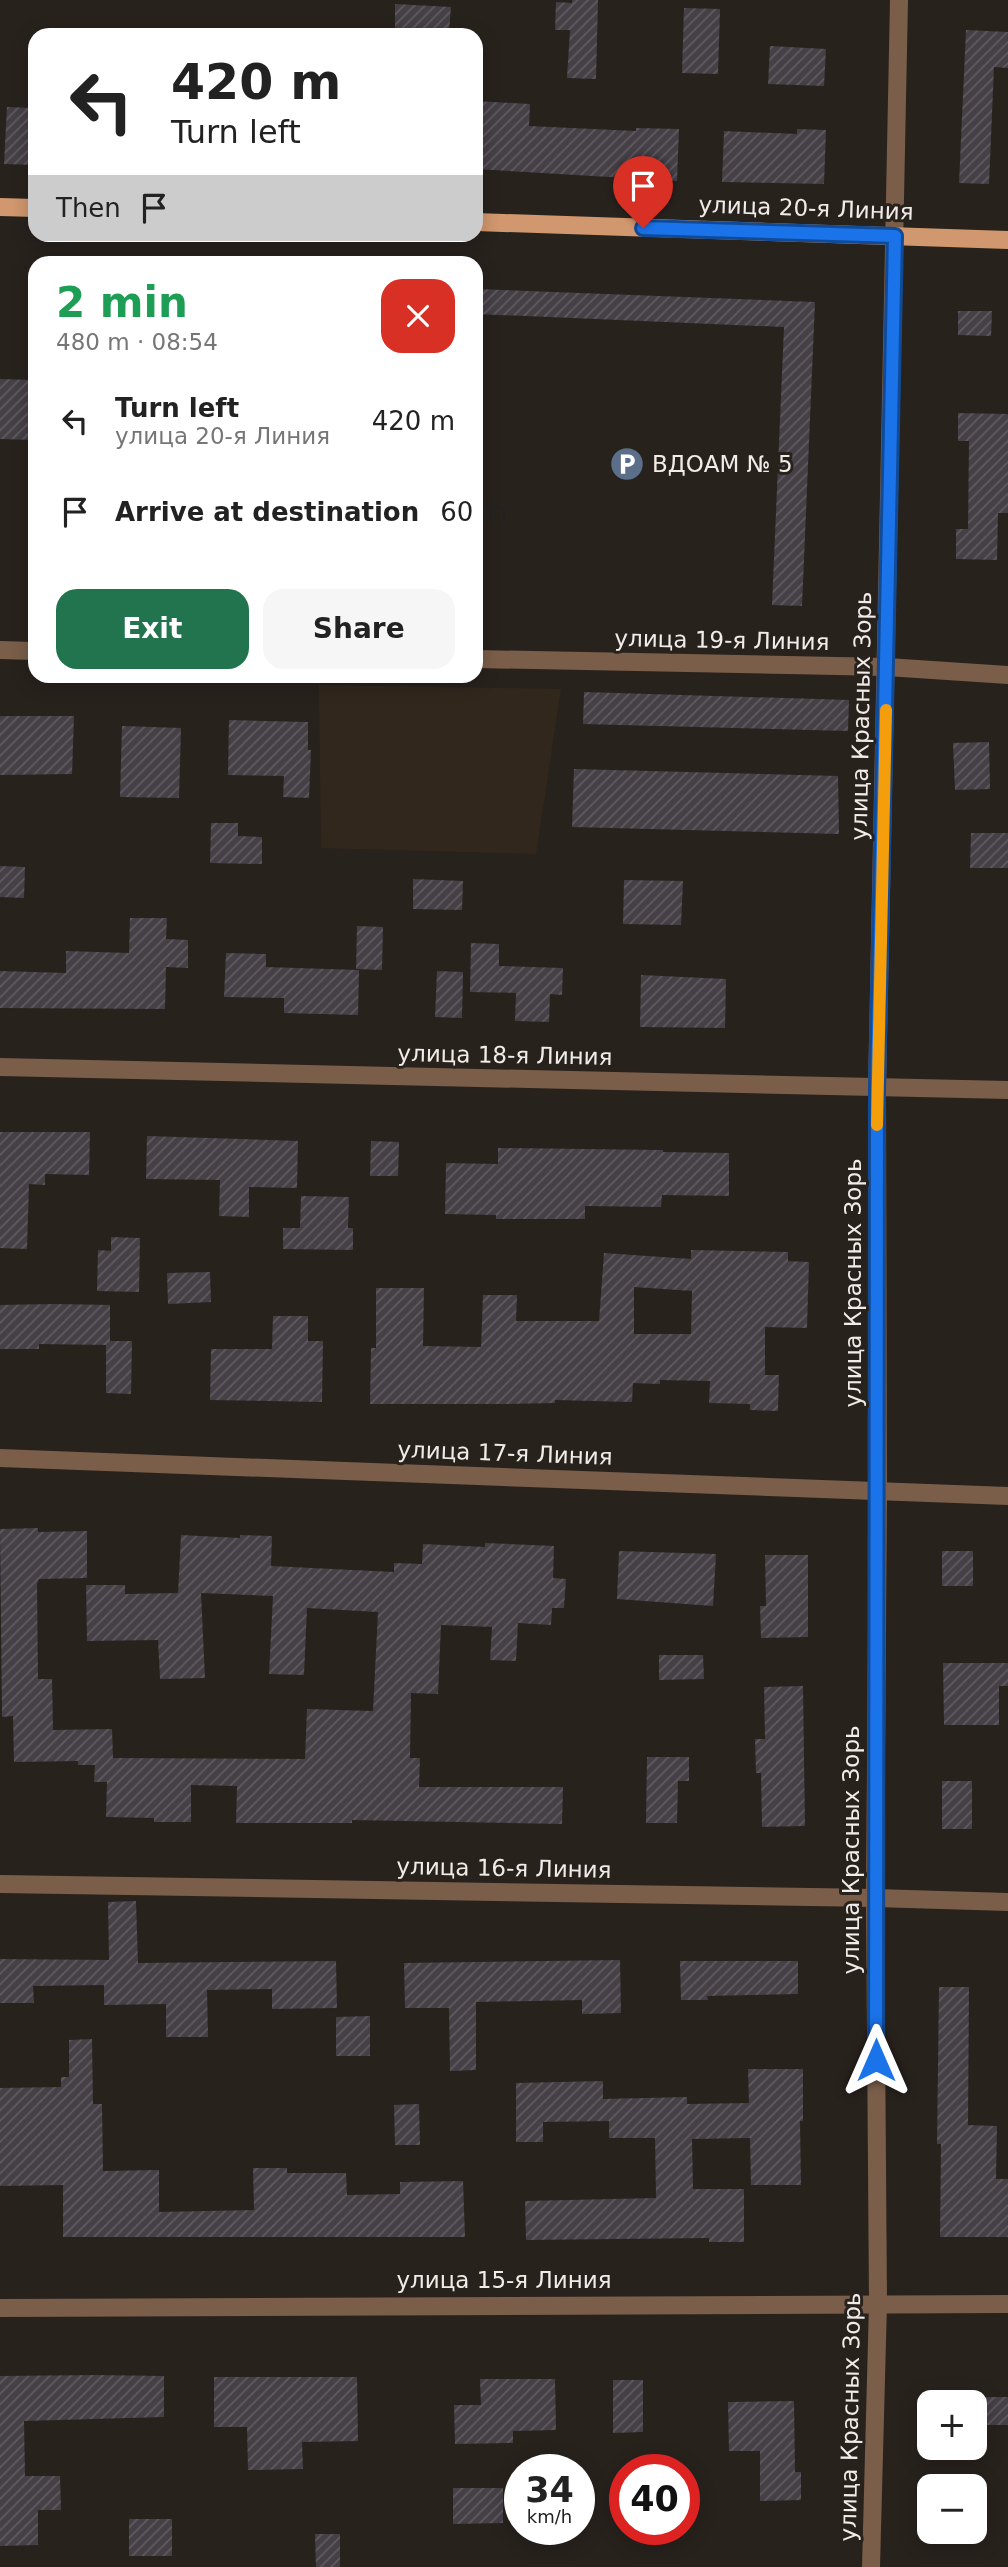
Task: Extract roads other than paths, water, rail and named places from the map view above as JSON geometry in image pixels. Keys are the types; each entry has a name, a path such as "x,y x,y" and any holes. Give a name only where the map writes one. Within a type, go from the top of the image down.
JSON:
{"main road":[{"path":"0,207 28,208"},
{"name":"улица 20-я Линия","path":"483,222 1008,240"}],"street":[{"name":"улица Красных Зорь","path":"871,2567 878,2303 875,1898 877,1089 899,0"},
{"path":"0,650 28,651"},
{"name":"улица 19-я Линия","path":"483,659 887,667 1008,675"},
{"name":"улица 18-я Линия","path":"0,1067 1008,1090"},
{"name":"улица 17-я Линия","path":"0,1458 1008,1496"},
{"name":"улица 16-я Линия","path":"0,1884 1008,1902"},
{"name":"улица 15-я Линия","path":"0,2308 1008,2304"}],"place":[{"name":"ВДОАМ № 5","path":"627,464"}]}
